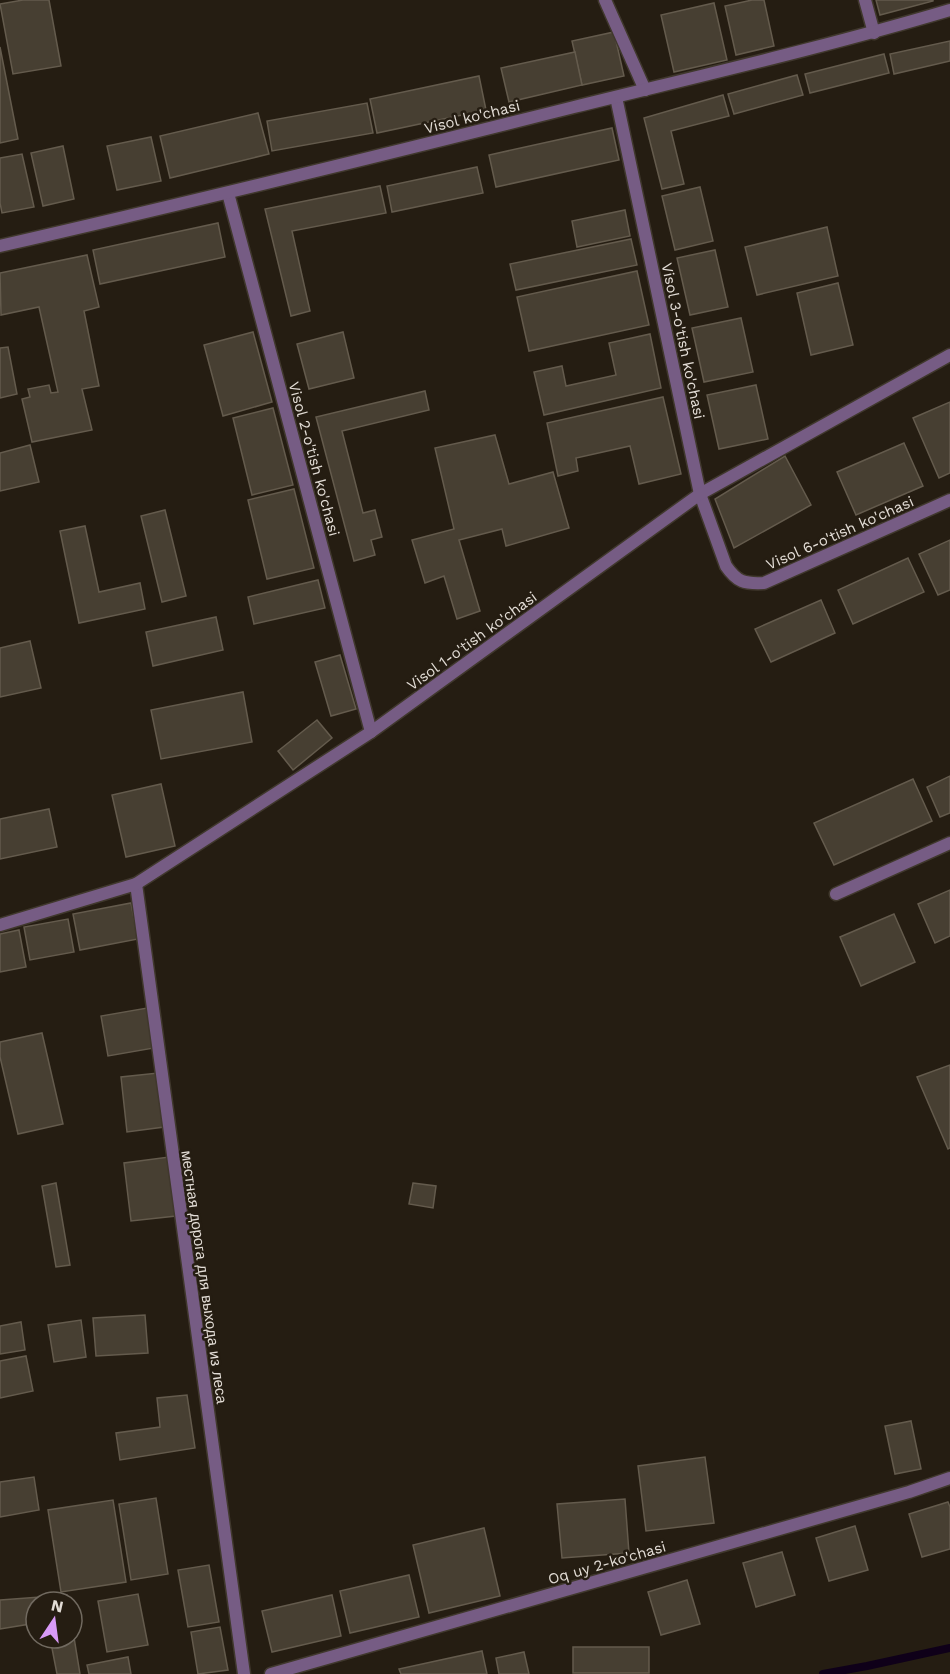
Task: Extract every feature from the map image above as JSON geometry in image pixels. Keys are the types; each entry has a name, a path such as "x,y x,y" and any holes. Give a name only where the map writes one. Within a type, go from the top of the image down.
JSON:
{"street":[{"path":"605,0 645,90"},
{"path":"865,0 874,33"},
{"name":"Visol ko'chasi","path":"0,246 228,193 645,90 874,33 950,10"},
{"name":"Visol 3-o'tish ko'chasi","path":"616,97 700,494 726,566 741,582"},
{"name":"Visol 2-o'tish ko'chasi","path":"228,193 372,732"},
{"name":"Visol 1-o'tish ko'chasi","path":"0,925 136,884 372,732 700,494 950,355"},
{"name":"Visol 6-o'tish ko'chasi","path":"741,582 764,584 950,500"},
{"path":"836,894 950,843"},
{"name":"местная дорога для выхода из леса","path":"136,884 244,1674"},
{"name":"Oq uy 2-ko'chasi","path":"271,1674 887,1499 950,1479"}],"building":[{"path":"23,0 49,0 61,66 13,74 0,4"},
{"path":"752,0 764,0 774,46 736,55 725,6"},
{"path":"876,0 933,0 933,1 880,15"},
{"path":"714,3 727,60 674,72 661,15"},
{"path":"614,32 624,76 582,85 572,41"},
{"path":"950,41 950,61 894,74 890,54"},
{"path":"0,47 18,139 0,143"},
{"path":"575,52 582,85 509,102 501,68"},
{"path":"884,54 889,73 810,93 805,74"},
{"path":"797,75 803,95 734,114 728,94"},
{"path":"479,76 486,110 377,133 370,99"},
{"path":"723,95 729,116 671,131 684,184 662,189 644,118"},
{"path":"367,103 373,133 272,151 267,121"},
{"path":"258,113 269,154 170,178 160,136"},
{"path":"612,128 619,160 496,187 489,155"},
{"path":"151,137 161,181 117,190 107,146"},
{"path":"63,146 74,199 43,206 31,153"},
{"path":"22,154 34,207 2,213 0,158"},
{"path":"477,167 483,193 392,212 387,186"},
{"path":"380,186 386,213 292,231 310,311 291,316 265,209"},
{"path":"700,187 713,241 675,250 662,196"},
{"path":"625,210 630,236 577,247 572,221"},
{"path":"218,223 225,257 100,284 93,250"},
{"path":"827,227 838,276 757,295 745,247"},
{"path":"631,239 637,265 516,290 510,264"},
{"path":"715,250 728,307 690,315 677,258"},
{"path":"87,255 99,307 84,311 99,386 82,389 92,430 32,442 22,399 30,397 28,389 49,385 51,393 58,392 39,307 1,315 0,273"},
{"path":"637,271 649,325 529,351 517,297"},
{"path":"838,283 853,345 811,355 797,293"},
{"path":"741,318 753,372 704,382 692,328"},
{"path":"253,332 272,402 223,416 204,345"},
{"path":"343,332 354,378 309,389 297,344"},
{"path":"650,334 661,388 544,415 534,372 562,366 566,386 616,375 609,343"},
{"path":"8,347 17,394 0,398 0,348"},
{"path":"756,385 768,439 719,449 707,395"},
{"path":"425,391 429,410 342,431 363,513 375,510 382,537 371,540 375,555 354,561 316,417"},
{"path":"663,397 681,474 639,484 630,446 576,458 578,471 558,476 547,423"},
{"path":"950,402 950,473 939,478 913,418"},
{"path":"273,408 293,485 252,495 233,418"},
{"path":"495,435 509,484 553,472 569,528 506,546 502,529 459,540 480,611 457,619 444,576 425,583 412,540 454,529 435,448"},
{"path":"904,443 923,486 856,515 837,472"},
{"path":"30,445 39,482 0,491 0,453"},
{"path":"785,456 811,505 734,548 715,499"},
{"path":"294,489 314,568 267,579 248,500"},
{"path":"165,510 186,596 162,602 141,516"},
{"path":"85,526 99,592 140,583 145,609 79,623 60,531"},
{"path":"950,540 950,590 938,595 919,554"},
{"path":"908,558 924,592 853,624 838,590"},
{"path":"318,580 325,608 254,624 248,597"},
{"path":"821,600 835,633 771,662 755,629"},
{"path":"216,617 223,650 153,666 146,632"},
{"path":"30,641 41,688 0,697 0,648"},
{"path":"340,655 356,709 331,716 315,662"},
{"path":"243,692 252,742 161,759 151,710"},
{"path":"317,720 332,738 293,770 278,751"},
{"path":"950,776 950,813 940,817 927,787"},
{"path":"913,779 932,821 834,865 814,823"},
{"path":"161,784 175,846 126,857 112,795"},
{"path":"49,809 57,847 0,859 0,819"},
{"path":"950,890 950,936 935,943 918,904"},
{"path":"131,903 138,939 80,950 73,914"},
{"path":"894,914 915,962 861,986 840,937"},
{"path":"68,919 74,952 30,960 24,927"},
{"path":"19,930 26,967 0,972 0,934"},
{"path":"147,1008 154,1048 108,1056 101,1016"},
{"path":"42,1033 63,1124 18,1134 0,1057 0,1042"},
{"path":"950,1065 950,1148 948,1149 917,1077"},
{"path":"158,1073 164,1127 127,1132 121,1077"},
{"path":"169,1157 176,1216 131,1221 124,1163"},
{"path":"56,1183 70,1265 56,1267 42,1186"},
{"path":"413,1183 436,1186 433,1208 409,1204"},
{"path":"145,1315 148,1353 96,1356 93,1318"},
{"path":"81,1320 86,1357 54,1362 48,1325"},
{"path":"21,1322 25,1350 0,1354 0,1326"},
{"path":"26,1356 33,1391 0,1398 0,1361"},
{"path":"187,1395 195,1448 120,1460 116,1433 160,1427 157,1398"},
{"path":"911,1421 921,1469 895,1474 885,1426"},
{"path":"705,1457 714,1523 646,1531 638,1466"},
{"path":"34,1477 39,1510 0,1517 0,1482"},
{"path":"156,1498 168,1574 131,1580 119,1504"},
{"path":"625,1499 629,1553 562,1558 557,1504"},
{"path":"113,1500 126,1582 61,1590 48,1510"},
{"path":"948,1502 950,1549 922,1557 909,1514"},
{"path":"855,1526 868,1570 829,1581 816,1538"},
{"path":"484,1528 500,1596 429,1613 413,1545"},
{"path":"782,1552 795,1595 756,1607 743,1563"},
{"path":"209,1565 219,1622 188,1627 178,1570"},
{"path":"409,1575 419,1617 350,1633 340,1591"},
{"path":"687,1580 700,1624 661,1635 648,1592"},
{"path":"138,1594 148,1645 107,1652 98,1601"},
{"path":"332,1595 341,1636 272,1652 262,1611"},
{"path":"24,1598 24,1625 0,1629 0,1600"},
{"path":"220,1627 228,1670 198,1674 191,1632"},
{"path":"573,1647 649,1647 649,1673 573,1673"},
{"path":"52,1650 76,1650 80,1674 57,1674"},
{"path":"482,1651 487,1674 401,1674 399,1669"},
{"path":"524,1652 529,1674 499,1674 496,1658"},
{"path":"128,1657 131,1674 89,1674 87,1665"}],"waterway":[{"path":"823,1674 950,1648"}]}
